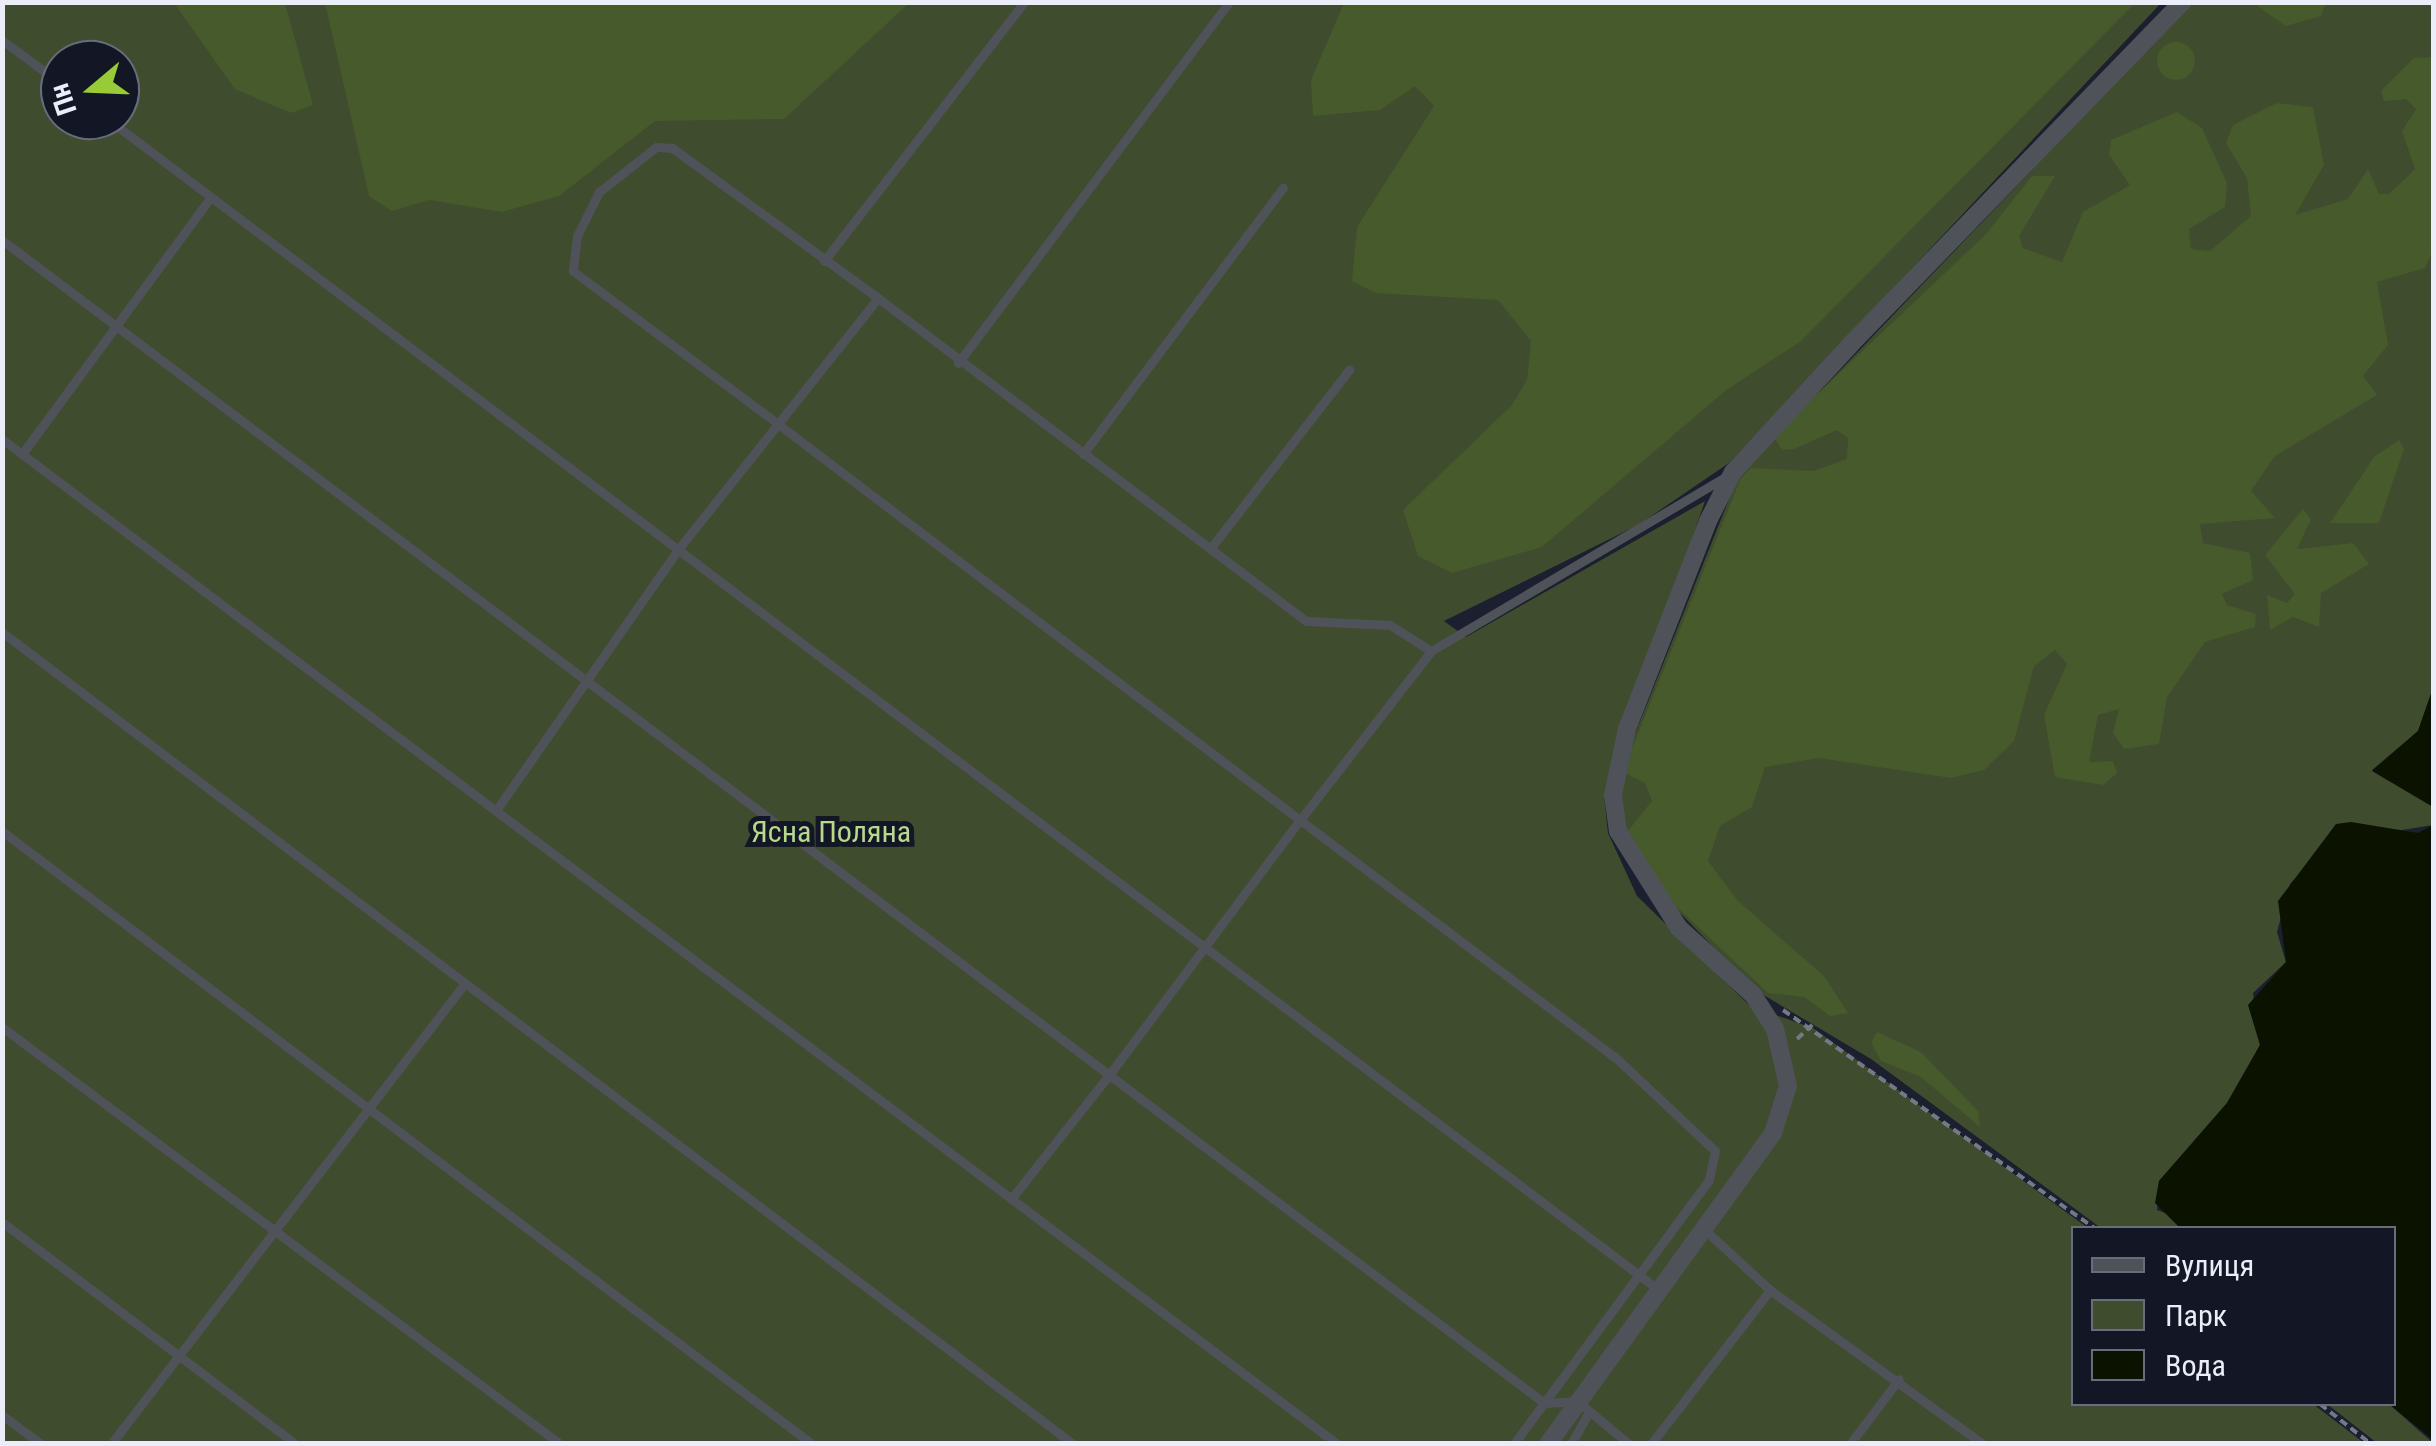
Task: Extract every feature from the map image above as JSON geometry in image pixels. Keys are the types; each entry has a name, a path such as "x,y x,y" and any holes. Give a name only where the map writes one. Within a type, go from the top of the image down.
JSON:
{"street":[{"path":"1548,1444 1583,1406 1660,1291 1774,1134 1788,1086 1785,1054 1752,995 1646,888 1618,830 1613,795 1627,728 1734,472 2183,2"}],"lane":[{"path":"824,261 1024,2"},
{"path":"958,363 1230,2"},
{"path":"2,40 40,68"},
{"path":"135,140 680,547 1660,1291"},
{"path":"1431,651 1390,625 1306,622 958,363 878,298 672,148 656,147 614,175 577,236 573,270 1696,1125 1715,1150 1710,1180 1635,1273 1514,1444"},
{"path":"1083,454 1284,188"},
{"path":"22,454 211,197"},
{"path":"2,240 1544,1403 1583,1406 1629,1444"},
{"path":"497,810 680,547 782,427 878,298"},
{"path":"1210,549 1349,370"},
{"path":"2,440 1337,1444"},
{"path":"1011,1198 1431,651 1734,472"},
{"path":"4,636 1073,1444"},
{"path":"2,830 812,1444"},
{"path":"111,1444 465,983"},
{"path":"2,1028 560,1444"},
{"path":"2,1222 296,1444"},
{"path":"1705,1230 1770,1290 1900,1379 1982,1444"},
{"path":"1651,1444 1770,1290"},
{"path":"1850,1444 1900,1379"},
{"path":"1571,1444 1583,1406"},
{"path":"2,1414 41,1444"}],"path":[{"path":"1752,995 1814,1024 2091,1226"},
{"path":"1785,1054 1814,1024"},
{"path":"2323,1406 2371,1444"}],"green space":[{"path":"1344,2 2135,3 1801,341 1725,391 1542,547 1452,573 1418,556 1403,510 1511,406 1527,380 1531,341 1498,300 1376,293 1352,281 1357,227 1434,106 1415,86 1380,110 1313,116 1311,80"},
{"name":"Ясна Поляна","path":"3,3 2161,3 1729,463 1638,525 1444,621 1466,637 1705,501 1604,795 1608,833 1637,896 1750,1006 1813,1028 2085,1226 2071,1226 2071,1406 2316,1406 2364,1443 3,1444"},
{"path":"174,3 285,3 313,105 291,113 235,89"},
{"path":"325,3 909,3 784,119 655,121 559,196 502,212 429,200 392,211 369,196"},
{"path":"2192,3 2433,3 2433,688 2418,731 2372,770 2433,806 2433,825 2328,842 2290,884 2277,932 2286,962 2253,993 2260,1045 2227,1103 2159,1181 2157,1210 2202,1226 2098,1226 1871,1059 1755,990 1653,885 1624,830 1620,796 1635,734 1738,477"},
{"path":"2253,3 2326,3 2321,16 2286,26"},
{"path":"2176,42 2190,47 2195,61 2190,75 2176,80 2162,75 2157,61 2162,47"},
{"path":"2433,57 2433,250 2425,268 2377,282 2388,345 2363,376 2377,395 2275,456 2251,491 2275,518 2200,524 2203,543 2250,553 2253,580 2222,594 2227,605 2256,614 2255,627 2205,642 2167,697 2159,744 2124,749 2113,733 2119,709 2098,715 2089,762 2113,761 2117,773 2103,785 2055,777 2044,715 2067,664 2055,650 2034,666 2014,741 1984,770 1951,778 1819,758 1765,767 1752,807 1720,826 1708,861 1738,901 1824,976 1848,1013 1830,1016 1804,997 1768,993 1661,892 1627,832 1652,801 1645,783 1627,774 1631,751 1741,478 1751,468 1813,471 1847,459 1848,438 1837,430 1794,449 1782,450 1773,436 1986,234 2032,176 2055,176 2019,236 2023,248 2062,262 2083,212 2130,185 2109,155 2111,140 2177,112 2202,128 2227,183 2225,207 2189,229 2191,249 2210,251 2251,216 2247,178 2226,143 2233,125 2277,103 2313,107 2324,165 2295,215 2348,199 2368,169 2379,194 2389,194 2415,169 2402,131 2416,109 2406,99 2384,101 2381,91 2414,58"},
{"path":"2399,440 2404,449 2379,523 2330,523 2374,457"},
{"path":"2303,509 2311,519 2297,549 2353,543 2369,564 2321,593 2319,627 2293,617 2270,630 2267,595 2287,603 2295,594 2265,555"},
{"path":"1877,1032 1921,1052 1978,1111 1980,1127 1921,1077 1881,1061 1871,1042"},
{"path":"2330,1406 2391,1406 2433,1443 2377,1443"}],"water":[{"path":"2433,688 2433,807 2372,771 2418,731"},
{"path":"2351,822 2418,833 2433,825 2433,1440 2391,1406 2396,1406 2396,1226 2178,1226 2155,1203 2159,1181 2227,1103 2260,1045 2248,1005 2286,962 2278,901 2336,824"}]}
